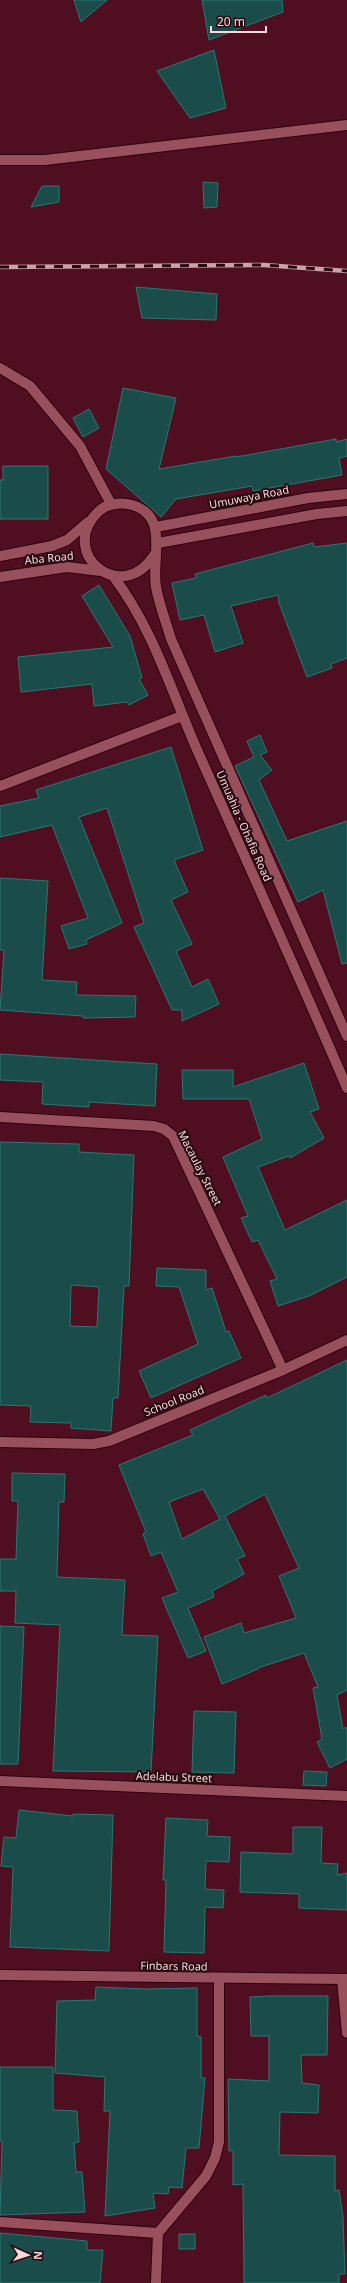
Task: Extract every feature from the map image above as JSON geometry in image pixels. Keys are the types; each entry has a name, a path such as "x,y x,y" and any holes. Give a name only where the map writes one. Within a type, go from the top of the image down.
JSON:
{"street":[{"path":"0,160 45,160 347,125"},
{"path":"0,368 30,386 80,446 111,504"},
{"name":"Umuwaya Road","path":"156,527 308,498 347,494"},
{"path":"125,503 138,507 149,515 156,527 158,543 155,554 148,565 138,573 126,577 113,576 101,571 90,558 84,541 86,530 91,519 100,510 111,504 125,503"},
{"path":"158,543 317,514 347,511"},
{"name":"Aba Road","path":"0,556 52,546 67,540 91,519"},
{"name":"Umuahia - Ohafia Road","path":"155,554 156,586 171,639 346,1031"},
{"name":"Aba Road","path":"0,577 67,567 101,571"},
{"name":"Umuahia - Ohafia Road","path":"113,576 130,599 152,641 182,716 347,1088"},
{"path":"0,786 182,716"},
{"name":"Macaulay Street","path":"0,1117 154,1126 164,1128 173,1136 283,1370"},
{"name":"School Road","path":"0,1442 93,1444 108,1441 283,1370 347,1340"},
{"name":"Adelabu Street","path":"0,1782 347,1796"},
{"name":"Finbars Road","path":"0,1975 344,1979"},
{"path":"156,2283 158,2233 206,2176 215,2158 218,2142 219,1978"},
{"path":"344,1979 347,2033"},
{"path":"0,2222 158,2233"}],"building":[{"path":"74,0 107,0 81,22"},
{"path":"202,0 282,0 283,12 209,40"},
{"path":"214,50 226,108 190,118 157,71"},
{"path":"203,182 218,183 217,207 204,208"},
{"path":"42,186 59,186 59,202 31,207"},
{"path":"136,287 217,294 216,320 142,318"},
{"path":"123,388 176,398 159,469 336,439 336,442 347,439 347,456 339,458 342,475 253,491 252,486 176,499 161,517 106,469"},
{"path":"89,409 99,428 83,437 73,418"},
{"path":"3,466 48,466 48,519 0,519 0,480 3,480"},
{"path":"313,543 314,547 347,543 347,658 331,664 332,668 307,677 279,603 278,595 231,606 243,643 215,652 204,615 180,620 172,583 196,578 195,574"},
{"path":"99,585 130,636 142,678 139,679 148,695 129,705 127,702 94,706 92,684 21,692 18,657 113,647 82,596"},
{"path":"260,735 267,752 260,755 272,770 259,780 287,841 347,821 347,963 342,964 323,890 298,902 235,766 254,757 247,741"},
{"path":"171,747 203,850 174,860 188,892 171,900 192,944 176,951 192,987 208,979 219,1004 182,1021 182,1010 172,1010 134,927 144,923 107,808 79,817 122,923 86,940 87,944 69,949 61,926 88,918 52,825 0,837 0,806 39,798 36,790"},
{"path":"0,878 48,881 42,980 77,982 76,995 136,996 135,1017 83,1018 83,1016 0,1010 4,950 0,950"},
{"path":"0,1054 157,1064 155,1106 89,1102 89,1107 42,1104 43,1082 0,1080"},
{"path":"304,1063 319,1109 310,1112 324,1138 290,1158 289,1156 258,1167 285,1230 347,1200 347,1277 309,1296 278,1306 270,1281 277,1279 258,1240 252,1242 241,1218 248,1216 223,1157 262,1139 249,1099 183,1099 182,1070 233,1070 233,1087"},
{"path":"0,1142 79,1144 79,1152 134,1155 129,1286 124,1286 118,1398 113,1398 111,1431 71,1428 71,1423 30,1422 31,1406 0,1405","holes":["71,1285 99,1287 97,1327 70,1326"]},
{"path":"157,1268 206,1270 206,1290 212,1288 226,1332 229,1331 241,1358 151,1398 139,1371 198,1344 179,1287 156,1286"},
{"path":"347,1360 347,1690 337,1695 343,1729 347,1727 347,1759 330,1768 317,1742 322,1739 313,1688 318,1687 304,1653 258,1668 222,1684 204,1637 241,1623 244,1633 296,1618 279,1576 299,1568 265,1494 225,1516 245,1556 237,1559 244,1574 212,1591 214,1597 188,1608 206,1651 188,1658 162,1598 178,1592 161,1552 151,1556 143,1534 146,1532 119,1465 193,1435 190,1430 266,1395 267,1398","holes":["203,1489 220,1519 182,1539 169,1502"]},
{"path":"12,1473 65,1474 64,1502 59,1502 57,1577 125,1580 122,1635 158,1636 151,1772 53,1771 60,1625 15,1623 16,1591 0,1591 0,1559 16,1559 18,1501 12,1501"},
{"path":"0,1626 24,1627 18,1764 0,1764"},
{"path":"194,1711 236,1712 234,1773 192,1772"},
{"path":"304,1771 327,1772 326,1786 303,1785"},
{"path":"19,1810 73,1816 73,1814 113,1815 109,1951 10,1947 13,1867 1,1866 4,1837 16,1838"},
{"path":"166,1818 208,1820 207,1836 230,1837 229,1862 206,1861 205,1889 224,1890 223,1908 205,1907 204,1953 164,1952 166,1880 163,1880"},
{"path":"293,1827 322,1827 321,1863 338,1864 337,1875 347,1873 347,1910 299,1908 299,1894 240,1892 241,1852 293,1854"},
{"path":"96,1987 145,1989 197,1988 197,2036 201,2037 201,2078 205,2078 199,2148 186,2148 182,2188 169,2187 168,2194 153,2193 155,2208 105,2216 110,2111 104,2111 105,2077 55,2073 57,2001 95,2000"},
{"path":"328,1996 327,2055 301,2055 302,2083 319,2085 318,2113 280,2112 279,2155 335,2156 335,2191 339,2190 343,2217 345,2274 339,2274 339,2283 244,2283 243,2184 233,2185 233,2151 229,2151 228,2079 269,2081 269,2036 251,2036 250,1997"},
{"path":"0,2067 53,2067 53,2110 77,2111 79,2142 74,2143 76,2172 82,2172 85,2212 0,2215 2,2141 0,2141"},
{"path":"0,2233 87,2241 87,2250 103,2250 100,2283 0,2283"},
{"path":"179,2234 195,2234 195,2249 179,2249"}],"railway":[{"path":"0,267 264,265 347,271"}]}
